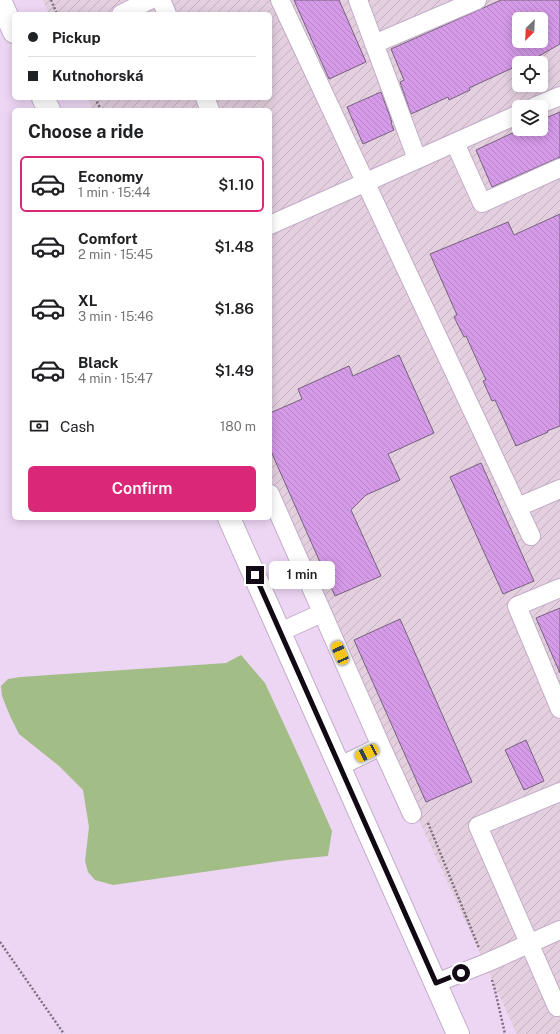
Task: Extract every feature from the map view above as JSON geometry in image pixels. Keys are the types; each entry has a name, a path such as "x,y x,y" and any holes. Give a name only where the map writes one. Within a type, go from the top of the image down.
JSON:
{"main road":[{"path":"0,0 12,27"},
{"path":"230,520 458,1034"}],"lane":[{"path":"125,12 150,0"},
{"path":"161,0 166,12"},
{"path":"280,0 531,536"},
{"path":"358,0 417,160"},
{"path":"374,44 477,0"},
{"path":"548,101 560,96"},
{"path":"272,224 512,117"},
{"path":"455,143 482,203 560,168"},
{"path":"518,507 560,489"},
{"path":"272,499 412,814"},
{"path":"560,588 517,606 560,709"},
{"path":"280,632 322,613"},
{"path":"340,766 381,746"},
{"path":"557,1007 478,826 560,792"},
{"path":"436,983 486,963 560,930"}],"path":[{"path":"51,0 56,12"},
{"path":"412,814 425,816 486,963 495,990 505,1034"},
{"path":"0,942 64,1034"}],"shaded area":[{"path":"43,0 560,0 560,1034 517,1034 272,499 272,108 92,108 89,100 272,100 272,12 48,12"}],"green space":[{"path":"241,655 265,683 332,831 328,856 287,860 113,885 95,880 88,872 85,861 89,827 83,790 59,766 19,734 2,696 1,686 8,679 20,677 226,663"}],"building":[{"path":"294,0 339,0 366,62 329,79"},
{"path":"501,0 560,0 560,44 539,56 512,56 512,68 469,88 470,90 449,100 448,97 411,114 400,82 404,80 391,49"},
{"path":"381,92 394,130 363,144 347,107"},
{"path":"560,112 560,157 492,187 476,150 512,133 512,136 548,136 548,117"},
{"path":"560,214 560,426 516,446 495,400 492,401 483,381 486,380 466,336 464,337 454,317 457,315 430,254 508,222 514,235"},
{"path":"399,355 434,433 388,454 400,480 366,495 351,510 381,576 335,596 272,454 272,412 302,399 298,389 349,366 353,376"},
{"path":"481,463 534,581 503,594 450,477"},
{"path":"560,608 560,673 536,618"},
{"path":"400,619 472,782 426,802 354,640"},
{"path":"526,740 544,781 524,790 505,750"}],"route":[{"path":"255,575 436,983 461,973"}]}
